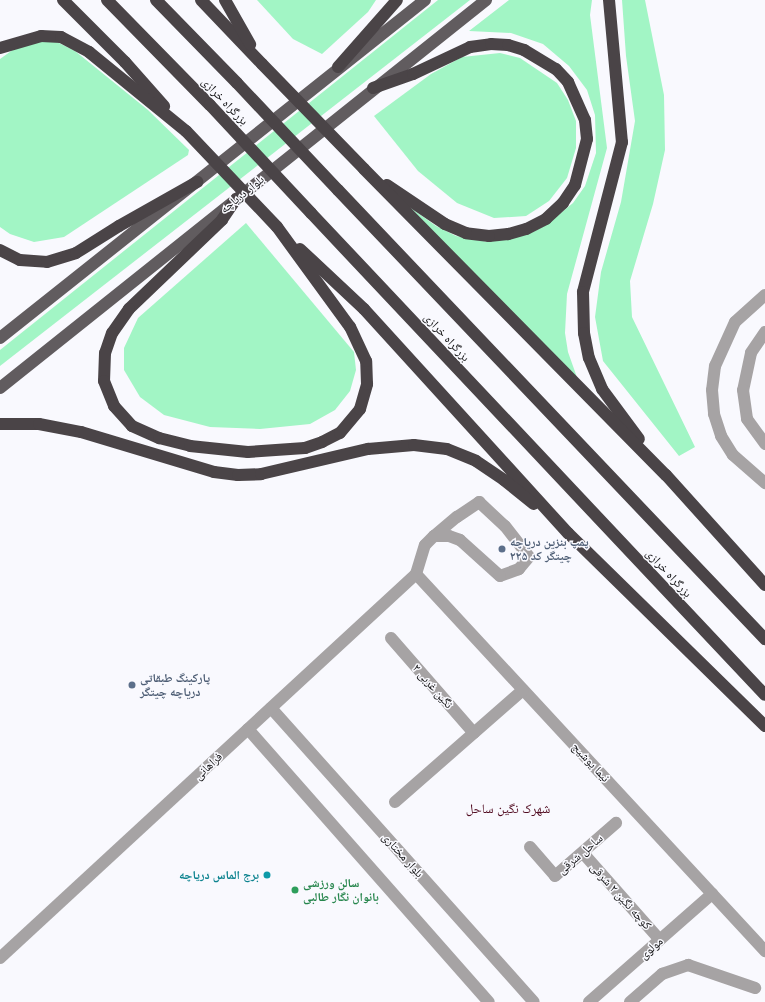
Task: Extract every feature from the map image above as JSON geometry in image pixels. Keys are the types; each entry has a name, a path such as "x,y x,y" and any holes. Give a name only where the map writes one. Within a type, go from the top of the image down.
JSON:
{"highway":[{"path":"63,0 125,62 186,131 277,227 364,309 568,533 765,726"},
{"name":"بزرگراه خرازی","path":"107,0 210,105 765,695"},
{"name":"بزرگراه خرازی","path":"156,0 237,83 765,639"},
{"path":"201,0 364,169 666,475 765,584"},
{"path":"225,0 262,64"},
{"path":"338,67 397,0"},
{"path":"609,0 622,142 583,292 584,333 589,358 602,389 666,475"},
{"path":"0,48 41,36 61,37 89,52 186,131"},
{"path":"364,169 445,224 466,233 489,236 508,234 546,219 563,203 577,179 587,139 585,120 568,82 541,58 508,45 491,44 470,47 451,54 413,74 373,88"},
{"path":"0,250 20,260 47,262 76,253 119,226 197,182"},
{"path":"236,199 222,220 129,309 112,333 106,353 104,381 114,406 132,426 159,438 190,446 248,452 305,448 340,433 360,409 367,384 366,361 350,327 277,227"},
{"path":"0,424 39,424 81,432 214,472 238,475 261,474 368,449 414,445 447,449 476,461 504,480 568,533"}],"main road":[{"path":"0,338 197,182 338,67 425,0"},
{"name":"بلوار دریاچه","path":"0,388 373,88 486,0"}],"street":[{"path":"765,295 735,322 715,366 712,390 714,414 721,436 734,455 765,483"},
{"path":"765,332 751,353 743,390 747,419 765,444"},
{"path":"416,574 425,545 434,536 479,502 505,526 528,557 519,569 500,576 460,540 449,536 434,536"},
{"name":"نیما یوشیج","path":"416,574 765,951"},
{"name":"فراهانی","path":"0,958 416,574"},
{"name":"نگین غربی ۲","path":"391,638 474,733"},
{"path":"395,802 524,690"},
{"name":"بلوار مختاری","path":"272,708 534,1002"},
{"path":"248,729 489,1002"},
{"name":"ساحل شرقی","path":"530,846 555,876 616,824"},
{"name":"کوچه نگین ۲ شرقی","path":"582,853 660,940"},
{"name":"مولوی","path":"589,1002 712,894"},
{"path":"630,1002 662,974 688,965 755,988"}],"green space":[{"path":"257,0 376,0 368,12 322,54 293,39"},
{"path":"438,0 470,0 0,366 0,350"},
{"path":"509,0 592,0 590,15 607,148 567,294 565,333 568,352 579,383 408,206 436,226 456,236 488,242 533,232 546,225 573,203 585,186 596,153 595,115 587,90 569,66 543,44 511,33 469,31"},
{"path":"622,0 645,0 664,95 665,150 653,204 630,281 632,317 695,447 679,456 603,361 595,317 601,272 621,202 635,121 626,56"},
{"path":"34,42 57,42 75,51 148,110 189,150 188,155 64,237 34,242 10,234 0,227 0,59 14,49"},
{"path":"500,53 520,58 557,83 568,100 576,121 576,148 567,178 549,201 526,216 494,218 457,203 418,171 374,116 431,74 462,57"},
{"path":"246,223 354,352 356,370 350,391 335,410 310,424 260,429 210,427 164,415 140,397 124,370 124,348 138,318"}],"place":[{"name":"پمپ بنزین دریاچه چیتگر کد ۲۲۵","path":"502,549"},
{"name":"پارکینگ طبقاتی دریاچه چیتگر","path":"132,685"},
{"name":"برج الماس دریاچه","path":"267,875"},
{"name":"سالن ورزشی بانوان نگار طالبی","path":"295,890"}],"district":[{"name":"شهرک نگین ساحل","path":"508,808"}]}
